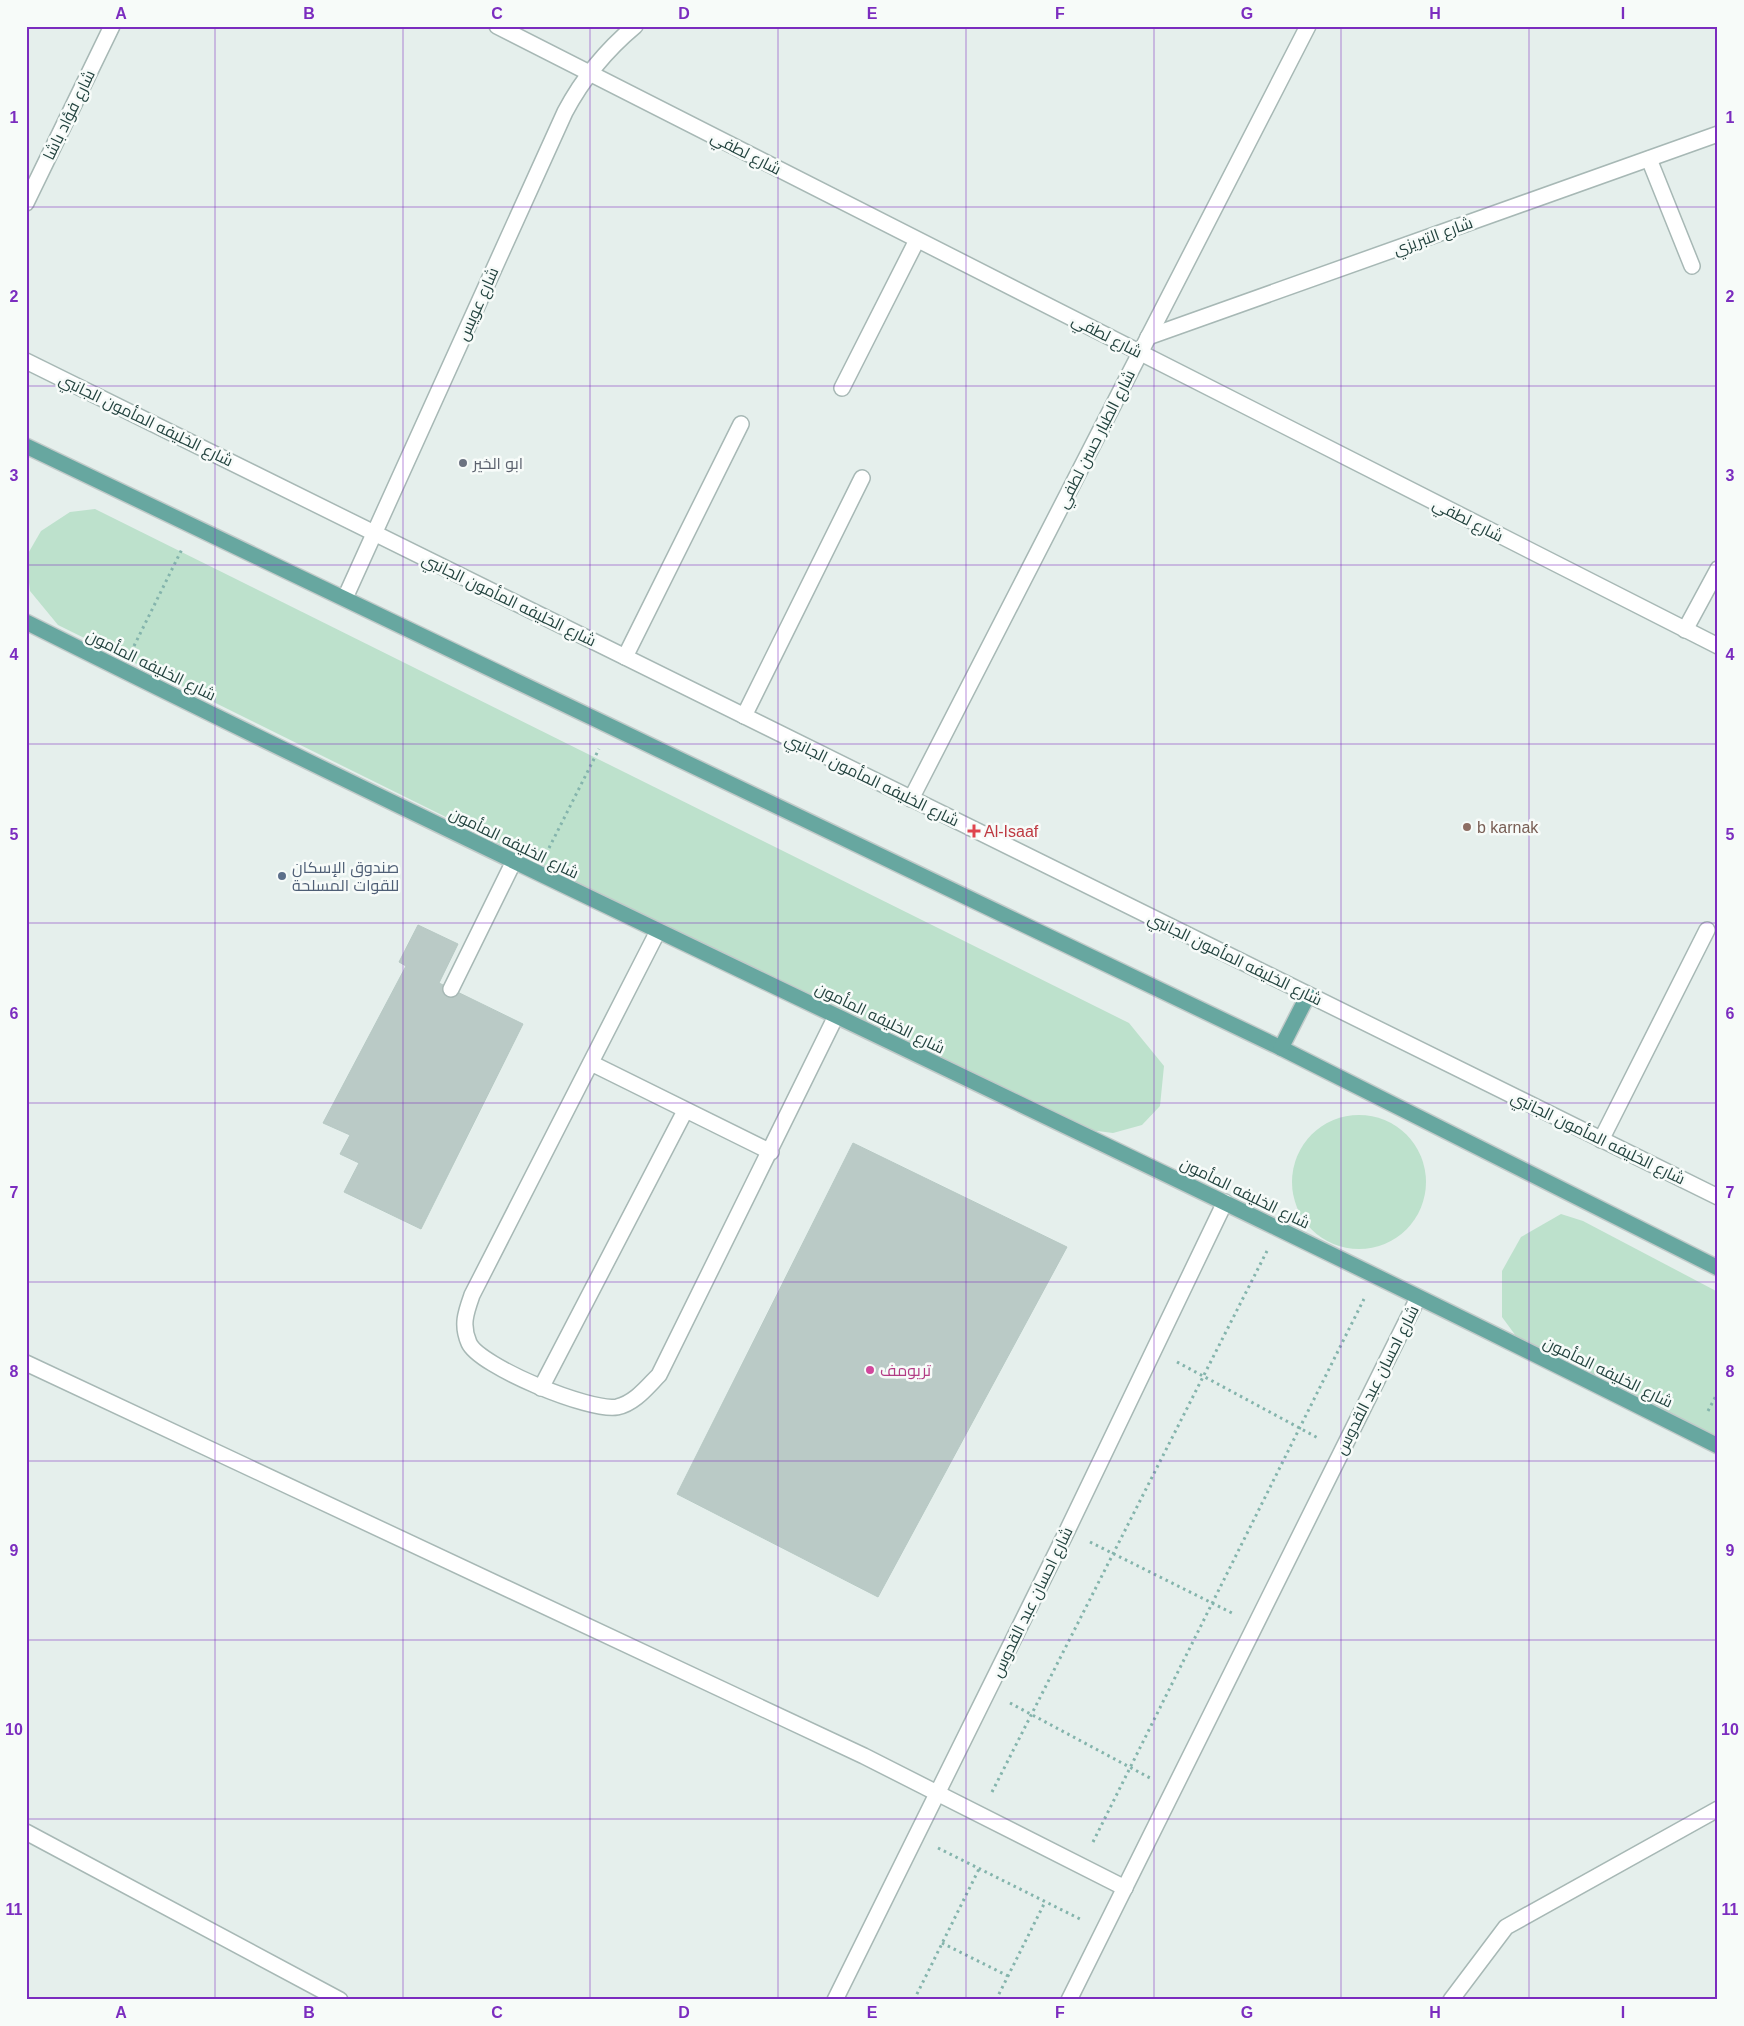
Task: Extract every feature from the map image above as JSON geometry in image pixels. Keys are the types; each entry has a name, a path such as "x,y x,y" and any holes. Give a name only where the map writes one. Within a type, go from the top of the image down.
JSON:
{"main road":[{"path":"26,446 1281,1048 1718,1268"},
{"name":"شارع الخليفه المأمون","path":"26,622 513,863 1279,1228 1718,1446"},
{"path":"1281,1048 1308,995"}],"street":[{"name":"شارع فؤاد باشا","path":"26,203 112,26"},
{"name":"شارع لطفي","path":"497,26 1718,646"},
{"name":"شارع عويس","path":"345,598 565,112 589,73 603,55 635,26"},
{"name":"شارع الطيار حسن لطفي","path":"911,799 1308,26"},
{"name":"شارع التبريزي","path":"1148,337 1718,134"},
{"path":"1649,159 1692,266"},
{"path":"842,388 917,240"},
{"name":"شارع الخليفه المأمون الجانبي","path":"26,361 1718,1197"},
{"path":"625,657 741,424"},
{"path":"744,716 862,478"},
{"path":"1685,630 1718,569"},
{"path":"451,988 513,863"},
{"path":"1601,1140 1707,930"},
{"path":"658,931 472,1295 464,1317 469,1344 480,1355 541,1388 604,1408 619,1406 638,1396 659,1375 771,1152 836,1016"},
{"path":"591,1063 771,1152"},
{"path":"541,1388 685,1111"},
{"name":"شارع احسان عبد القدوس","path":"835,2000 1067,1531 1225,1202"},
{"name":"شارع احسان عبد القدوس","path":"1069,2000 1418,1298"},
{"path":"26,1363 864,1756 1125,1888"},
{"path":"1451,2000 1506,1927 1718,1809"},
{"path":"26,1832 340,2000"}],"path":[{"path":"122,670 194,526"},
{"path":"536,873 611,726"},
{"path":"992,1792 1279,1228"},
{"path":"1091,1844 1376,1276"},
{"path":"1154,1350 1342,1451"},
{"path":"1067,1531 1255,1625"},
{"path":"987,1691 1174,1790"},
{"path":"915,1837 1103,1931"},
{"path":"914,2000 979,1869"},
{"path":"996,2000 1045,1902"},
{"path":"942,1943 1008,1976"}],"green space":[{"path":"95,509 1129,1023 1164,1066 1160,1106 1142,1125 1113,1133 1074,1128 58,625 30,591 26,557 41,531 70,512"},
{"path":"1359,1115 1384,1121 1406,1135 1420,1157 1426,1182 1420,1207 1406,1229 1384,1243 1359,1249 1334,1243 1312,1229 1298,1207 1292,1182 1298,1157 1312,1135 1334,1121"},
{"path":"1561,1214 1583,1221 1718,1292 1718,1442 1527,1351 1502,1317 1502,1271 1521,1237"}],"building":[{"path":"418,925 458,944 439,983 523,1024 421,1229 344,1192 359,1163 340,1154 350,1135 323,1123 406,966 399,962"},
{"name":"تريومف","path":"853,1143 1067,1247 878,1597 677,1494"}],"place":[{"name":"ابو الخير","path":"463,463"},
{"name":"b karnak","path":"1467,827"},
{"name":"Al-Isaaf","path":"974,831"},
{"name":"صندوق الإسكان للقوات المسلحة","path":"282,876"},
{"name":"تريومف","path":"870,1370"}]}
